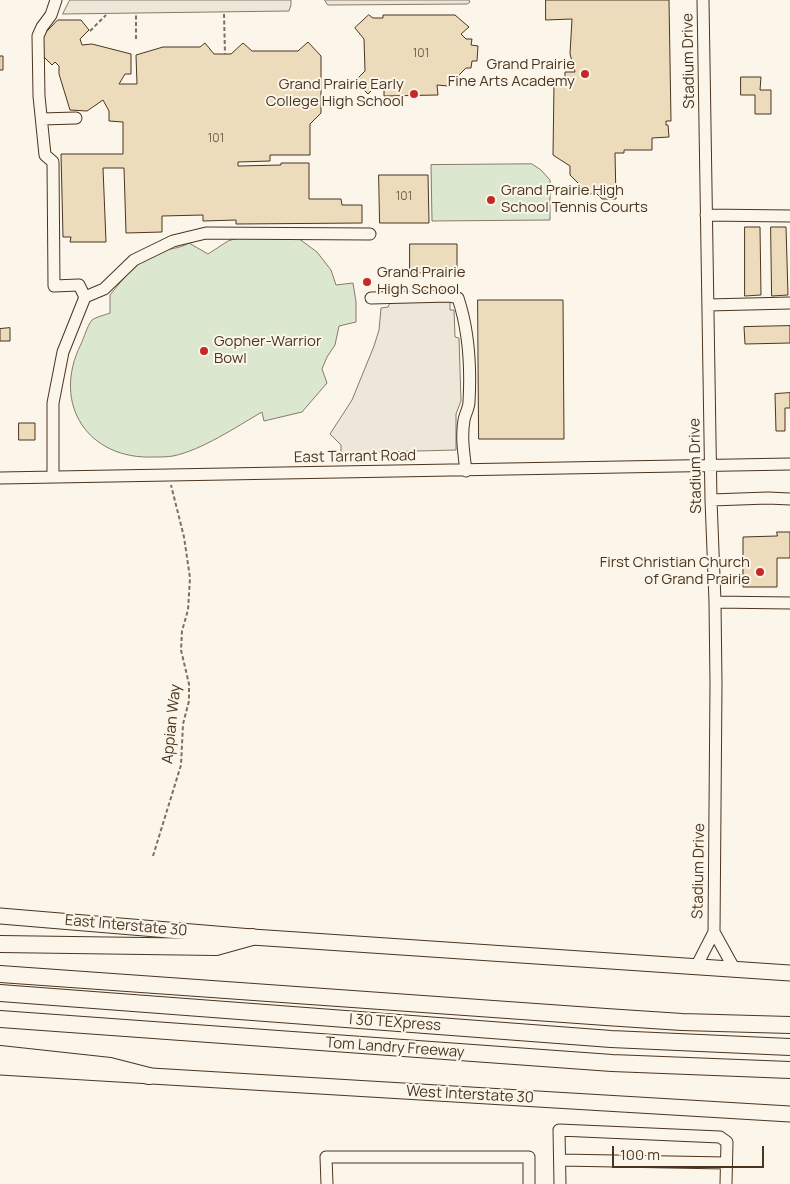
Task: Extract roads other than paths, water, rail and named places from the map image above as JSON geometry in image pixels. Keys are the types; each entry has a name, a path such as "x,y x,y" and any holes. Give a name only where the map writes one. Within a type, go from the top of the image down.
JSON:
{"highway":[{"path":"0,944 216,947 252,937"},
{"path":"0,974 682,1022 790,1025"},
{"name":"I 30 TEXpress","path":"0,993 611,1039 790,1046"},
{"name":"Tom Landry Freeway","path":"0,1019 612,1063 790,1070"},
{"path":"0,1054 110,1066 149,1076"}],"main road":[{"name":"East Interstate 30","path":"0,916 252,937"},
{"path":"252,937 790,973"},
{"path":"0,1067 149,1076"},
{"name":"West Interstate 30","path":"149,1076 790,1114"}],"street":[{"path":"56,0 51,15 38,36 39,96 45,154 54,162 54,286 79,285 85,297"},
{"name":"Stadium Drive","path":"696,967 714,932 716,684 702,0"},
{"path":"42,119 76,118"},
{"path":"706,215 790,216"},
{"path":"53,477 54,403 64,352 85,297 104,289 134,260 172,241 206,233 370,234"},
{"path":"371,298 449,296 458,298 464,315 468,339 469,404 464,420 462,442 466,471"},
{"path":"708,304 790,303"},
{"name":"East Tarrant Road","path":"0,478 711,467 790,464"},
{"path":"711,500 790,499"},
{"path":"715,602 790,603"},
{"name":"Stadium Drive","path":"714,932 735,970"},
{"path":"560,1184 559,1130 720,1136 727,1142 726,1184"},
{"path":"327,1184 326,1157 529,1157 529,1184"},
{"path":"560,1160 726,1163"}],"place":[{"name":"Grand Prairie Fine Arts Academy","path":"585,74"},
{"name":"Grand Prairie Early College High School","path":"414,94"},
{"name":"Grand Prairie High School Tennis Courts","path":"491,200"},
{"name":"Grand Prairie High School","path":"367,282"},
{"name":"Gopher-Warrior Bowl","path":"204,351"},
{"name":"First Christian Church of Grand Prairie","path":"760,572"}]}
